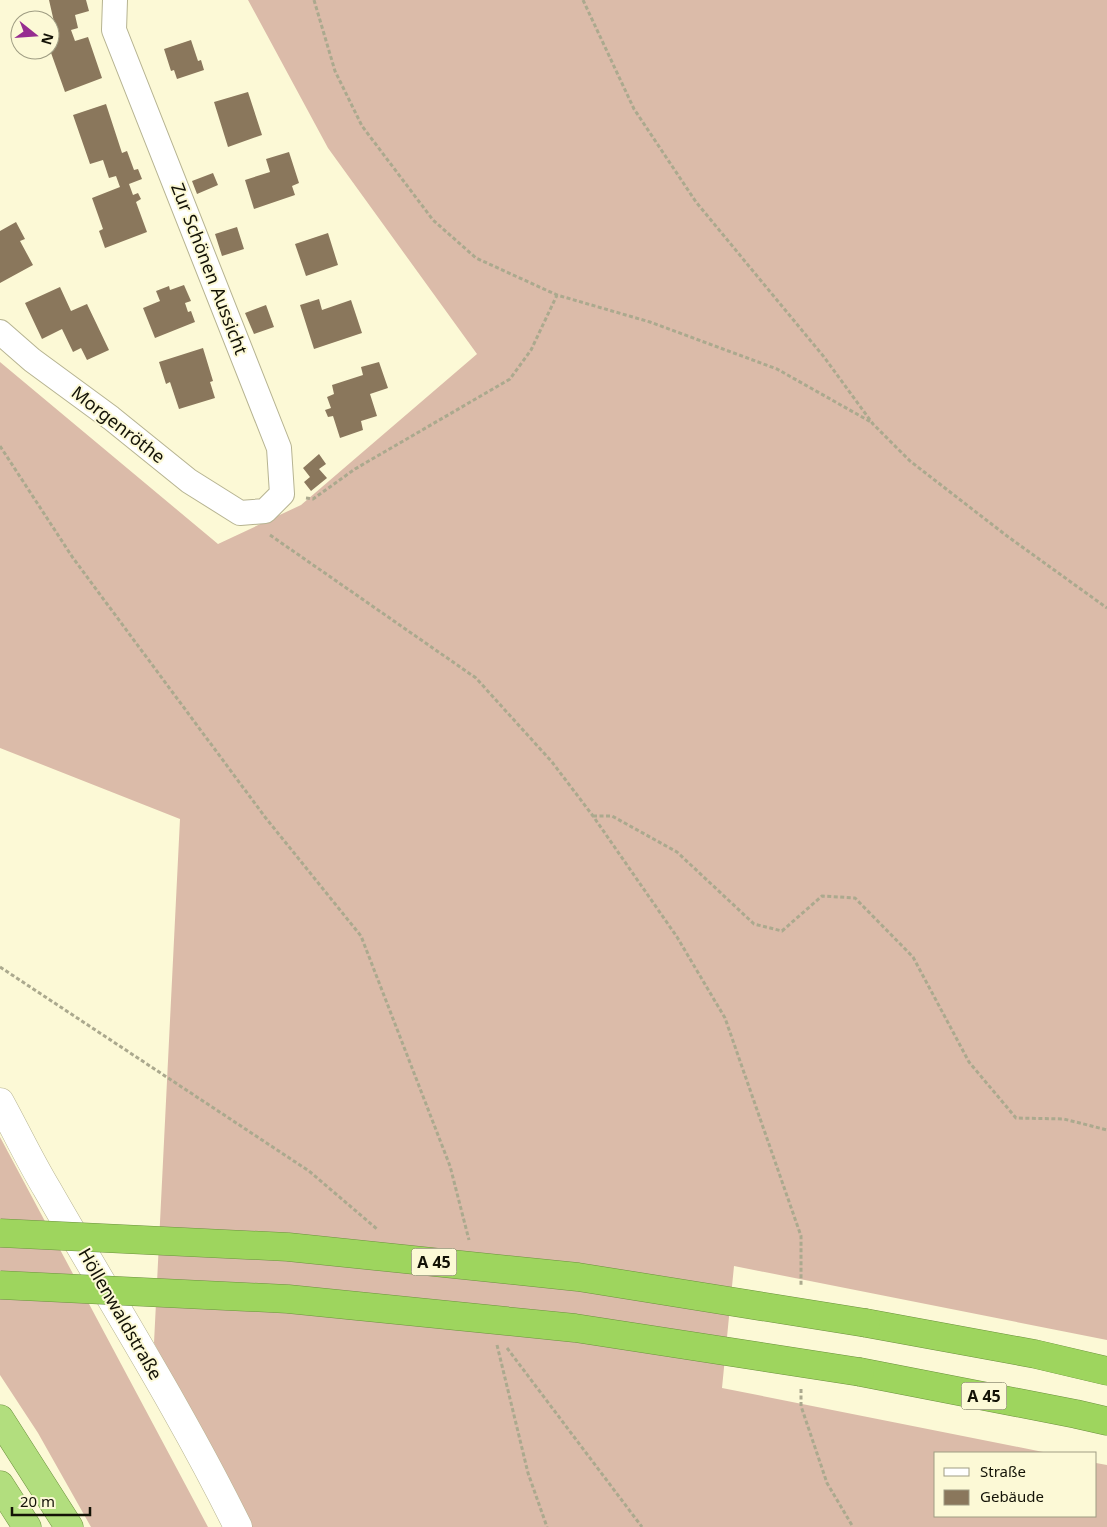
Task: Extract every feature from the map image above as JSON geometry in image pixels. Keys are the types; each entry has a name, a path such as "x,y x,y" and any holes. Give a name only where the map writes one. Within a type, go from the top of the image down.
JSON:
{"highway":[{"name":"A 45","path":"0,1233 288,1247 569,1276 866,1323 1035,1354 1107,1371"},
{"name":"A 45","path":"0,1286 288,1299 575,1328 860,1372 1107,1421"},
{"path":"0,1419 69,1527"},
{"path":"0,1485 27,1527"}],"street":[{"name":"Zur Schönen Aussicht","path":"115,0 114,30 279,448 282,494"},
{"name":"Morgenröthe","path":"0,332 32,360 111,418 190,481 240,513"},
{"path":"240,513 265,511 282,494"},
{"name":"Höllenwaldstraße","path":"0,1102 46,1188 127,1324 209,1470 238,1527"}],"path":[{"path":"314,0 334,71 362,126 433,220 476,258 556,295 650,322 778,369 873,424"},
{"path":"583,0 634,109 696,202 824,357 873,424 910,461 1007,536 1107,608"},
{"path":"282,494 313,499 355,469 510,379 531,350 556,295"},
{"path":"0,446 73,558 265,817 361,936 450,1166 470,1242"},
{"path":"240,513 476,678 552,762 593,816 677,937 725,1018 801,1236"},
{"path":"593,816 612,816 677,852 754,924 782,931 822,896 855,898 913,957 969,1062 1016,1118 1064,1119 1107,1130"},
{"path":"0,967 309,1171 382,1234"},
{"path":"495,1338 528,1473 547,1527"},
{"path":"504,1344 642,1527"},
{"path":"800,1406 827,1483 852,1526"}],"shaded area":[{"path":"248,0 1107,0 1107,1340 734,1266 722,1388 1043,1452 934,1452 934,1517 1097,1517 1097,1463 1107,1465 1107,1527 250,1527 154,1343 180,819 0,748 0,362 218,544 301,505 477,354 328,148"},
{"path":"0,1137 208,1527 91,1527 38,1433 0,1375"}],"building":[{"path":"49,0 86,0 89,11 75,15 78,28 71,30 75,41 88,37 102,78 65,92 54,60 60,60 60,10 51,10"},
{"path":"191,40 198,61 201,60 204,70 177,79 174,70 171,71 164,49"},
{"path":"248,92 262,135 228,147 214,102"},
{"path":"106,104 122,153 127,151 134,170 138,169 142,179 129,184 133,195 138,193 141,199 136,202 147,232 105,248 99,231 103,229 92,198 120,187 116,176 109,178 103,160 90,164 73,115"},
{"path":"289,152 299,183 292,186 295,195 254,209 245,180 270,172 266,159"},
{"path":"213,173 218,185 197,194 192,181"},
{"path":"16,222 25,239 20,241 33,265 0,283 0,231"},
{"path":"237,227 244,249 222,256 215,234"},
{"path":"328,233 338,265 306,276 295,244"},
{"path":"184,285 191,301 185,303 188,312 191,311 195,322 155,338 143,308 160,301 156,291 169,286 170,290"},
{"path":"60,287 71,311 87,304 109,350 87,360 81,348 73,352 62,329 42,339 25,303"},
{"path":"319,299 322,310 351,300 362,333 314,349 300,305"},
{"path":"266,305 274,327 254,334 245,313"},
{"path":"203,348 213,381 210,382 215,398 179,409 170,382 166,384 159,362"},
{"path":"379,362 388,388 370,394 377,416 361,421 363,430 340,438 333,416 328,417 325,410 331,408 327,397 334,394 332,385 363,375 361,367"},
{"path":"319,454 326,464 319,469 327,478 311,491 304,482 310,477 303,468"}]}
